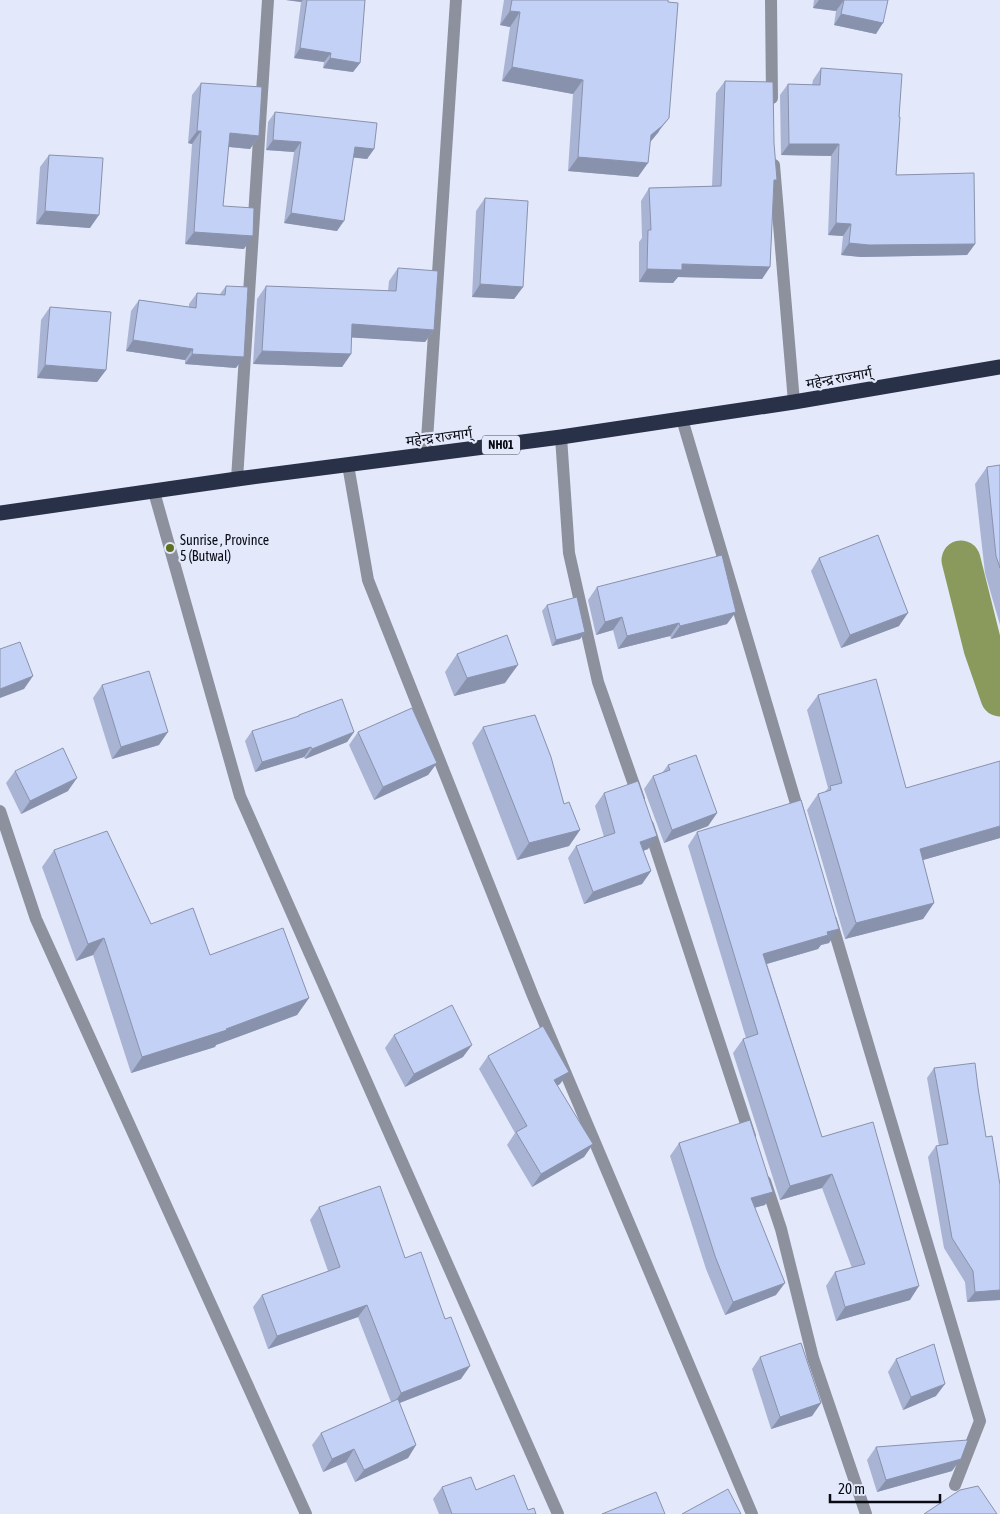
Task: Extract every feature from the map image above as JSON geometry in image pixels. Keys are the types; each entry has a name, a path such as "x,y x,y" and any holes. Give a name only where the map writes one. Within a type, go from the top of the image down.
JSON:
{"highway":[{"name":"महेन्द्र राज्मार्ग्","path":"0,513 561,437 794,402 1000,366"}],"street":[{"path":"236,480 268,0"},
{"path":"426,455 456,0"},
{"path":"771,0 772,106"},
{"path":"773,155 794,402"},
{"path":"682,419 803,827"},
{"path":"561,437 569,553 598,682 661,860 753,1144"},
{"path":"348,465 368,580 533,996 752,1514"},
{"path":"154,492 240,796 558,1514"},
{"path":"0,812 36,919 306,1514"},
{"path":"828,912 980,1421 955,1485"},
{"path":"762,1172 781,1229 813,1358 866,1514"}],"building":[{"path":"307,0 365,0 360,63 330,58 331,53 300,48"},
{"path":"512,0 668,0 668,2 678,3 669,118 651,135 648,163 578,157 583,80 512,67 520,12 510,11"},
{"path":"844,0 888,0 883,23 841,14"},
{"path":"821,68 902,74 896,175 974,173 975,244 869,245 849,243 851,224 836,223 839,144 789,144 788,84 820,85"},
{"path":"725,81 773,82 777,180 774,180 770,267 682,264 682,270 647,269 648,230 651,230 649,188 721,186"},
{"path":"201,83 262,87 259,136 230,133 223,206 254,208 253,236 194,232 201,131 197,131"},
{"path":"275,112 377,123 374,149 355,147 344,221 291,213 301,142 273,140"},
{"path":"49,155 103,158 99,215 45,211"},
{"path":"485,198 528,201 523,287 480,284"},
{"path":"398,268 438,271 434,330 352,324 351,354 262,351 266,286 396,291"},
{"path":"226,286 248,287 244,357 192,354 193,349 133,340 139,300 196,308 197,293 225,295"},
{"path":"50,307 111,312 106,370 45,365"},
{"path":"1000,465 1000,568 996,556 987,467"},
{"path":"878,535 908,613 850,635 819,558"},
{"path":"722,555 736,612 680,626 679,623 627,636 622,617 605,622 597,587"},
{"path":"577,597 585,632 556,640 547,605"},
{"path":"507,635 518,665 467,678 457,654"},
{"path":"20,642 33,676 0,689 0,649"},
{"path":"149,671 168,732 121,747 102,685"},
{"path":"876,679 906,788 1000,761 1000,826 920,849 934,903 856,923 818,794 831,790 830,786 842,783 818,695"},
{"path":"342,699 354,732 312,749 311,747 262,762 252,731 299,716"},
{"path":"412,708 437,763 383,787 358,732"},
{"path":"535,715 551,757 564,804 569,802 580,830 529,843 483,727"},
{"path":"63,748 77,778 30,801 15,771"},
{"path":"696,755 717,813 672,830 653,776 670,770 668,765"},
{"path":"638,781 657,836 640,842 651,871 593,892 576,846 615,833 604,793"},
{"path":"801,800 839,929 827,932 828,935 763,954 822,1137 873,1122 919,1286 845,1307 835,1272 865,1264 832,1174 790,1186 743,1039 758,1034 697,832"},
{"path":"107,831 151,924 193,908 210,955 283,928 309,998 227,1030 142,1057 104,938 88,944 54,850"},
{"path":"452,1005 472,1045 414,1074 394,1035"},
{"path":"543,1026 569,1072 554,1080 593,1144 541,1174 516,1132 527,1126 488,1056"},
{"path":"975,1063 986,1137 992,1136 1000,1185 1000,1290 975,1292 973,1271 952,1238 936,1146 948,1144 934,1068"},
{"path":"750,1120 773,1192 751,1198 785,1283 733,1302 715,1256 679,1143"},
{"path":"380,1186 405,1258 421,1252 445,1319 451,1317 470,1366 401,1393 367,1305 277,1336 262,1295 340,1267 319,1207"},
{"path":"801,1343 821,1403 780,1417 760,1357"},
{"path":"934,1344 945,1384 911,1397 896,1359"},
{"path":"398,1399 416,1445 364,1470 354,1449 332,1459 321,1433"},
{"path":"968,1440 961,1459 886,1480 876,1447"},
{"path":"514,1475 528,1510 534,1508 536,1514 452,1514 442,1487 471,1477 476,1490"},
{"path":"978,1486 997,1514 924,1514 960,1490"},
{"path":"728,1489 741,1514 682,1514"},
{"path":"656,1492 665,1514 602,1514"}],"waterway":[{"path":"961,560 983,648 1000,697"}],"place":[{"name":"Sunrise , Province 5 (Butwal)","path":"170,548"}]}
